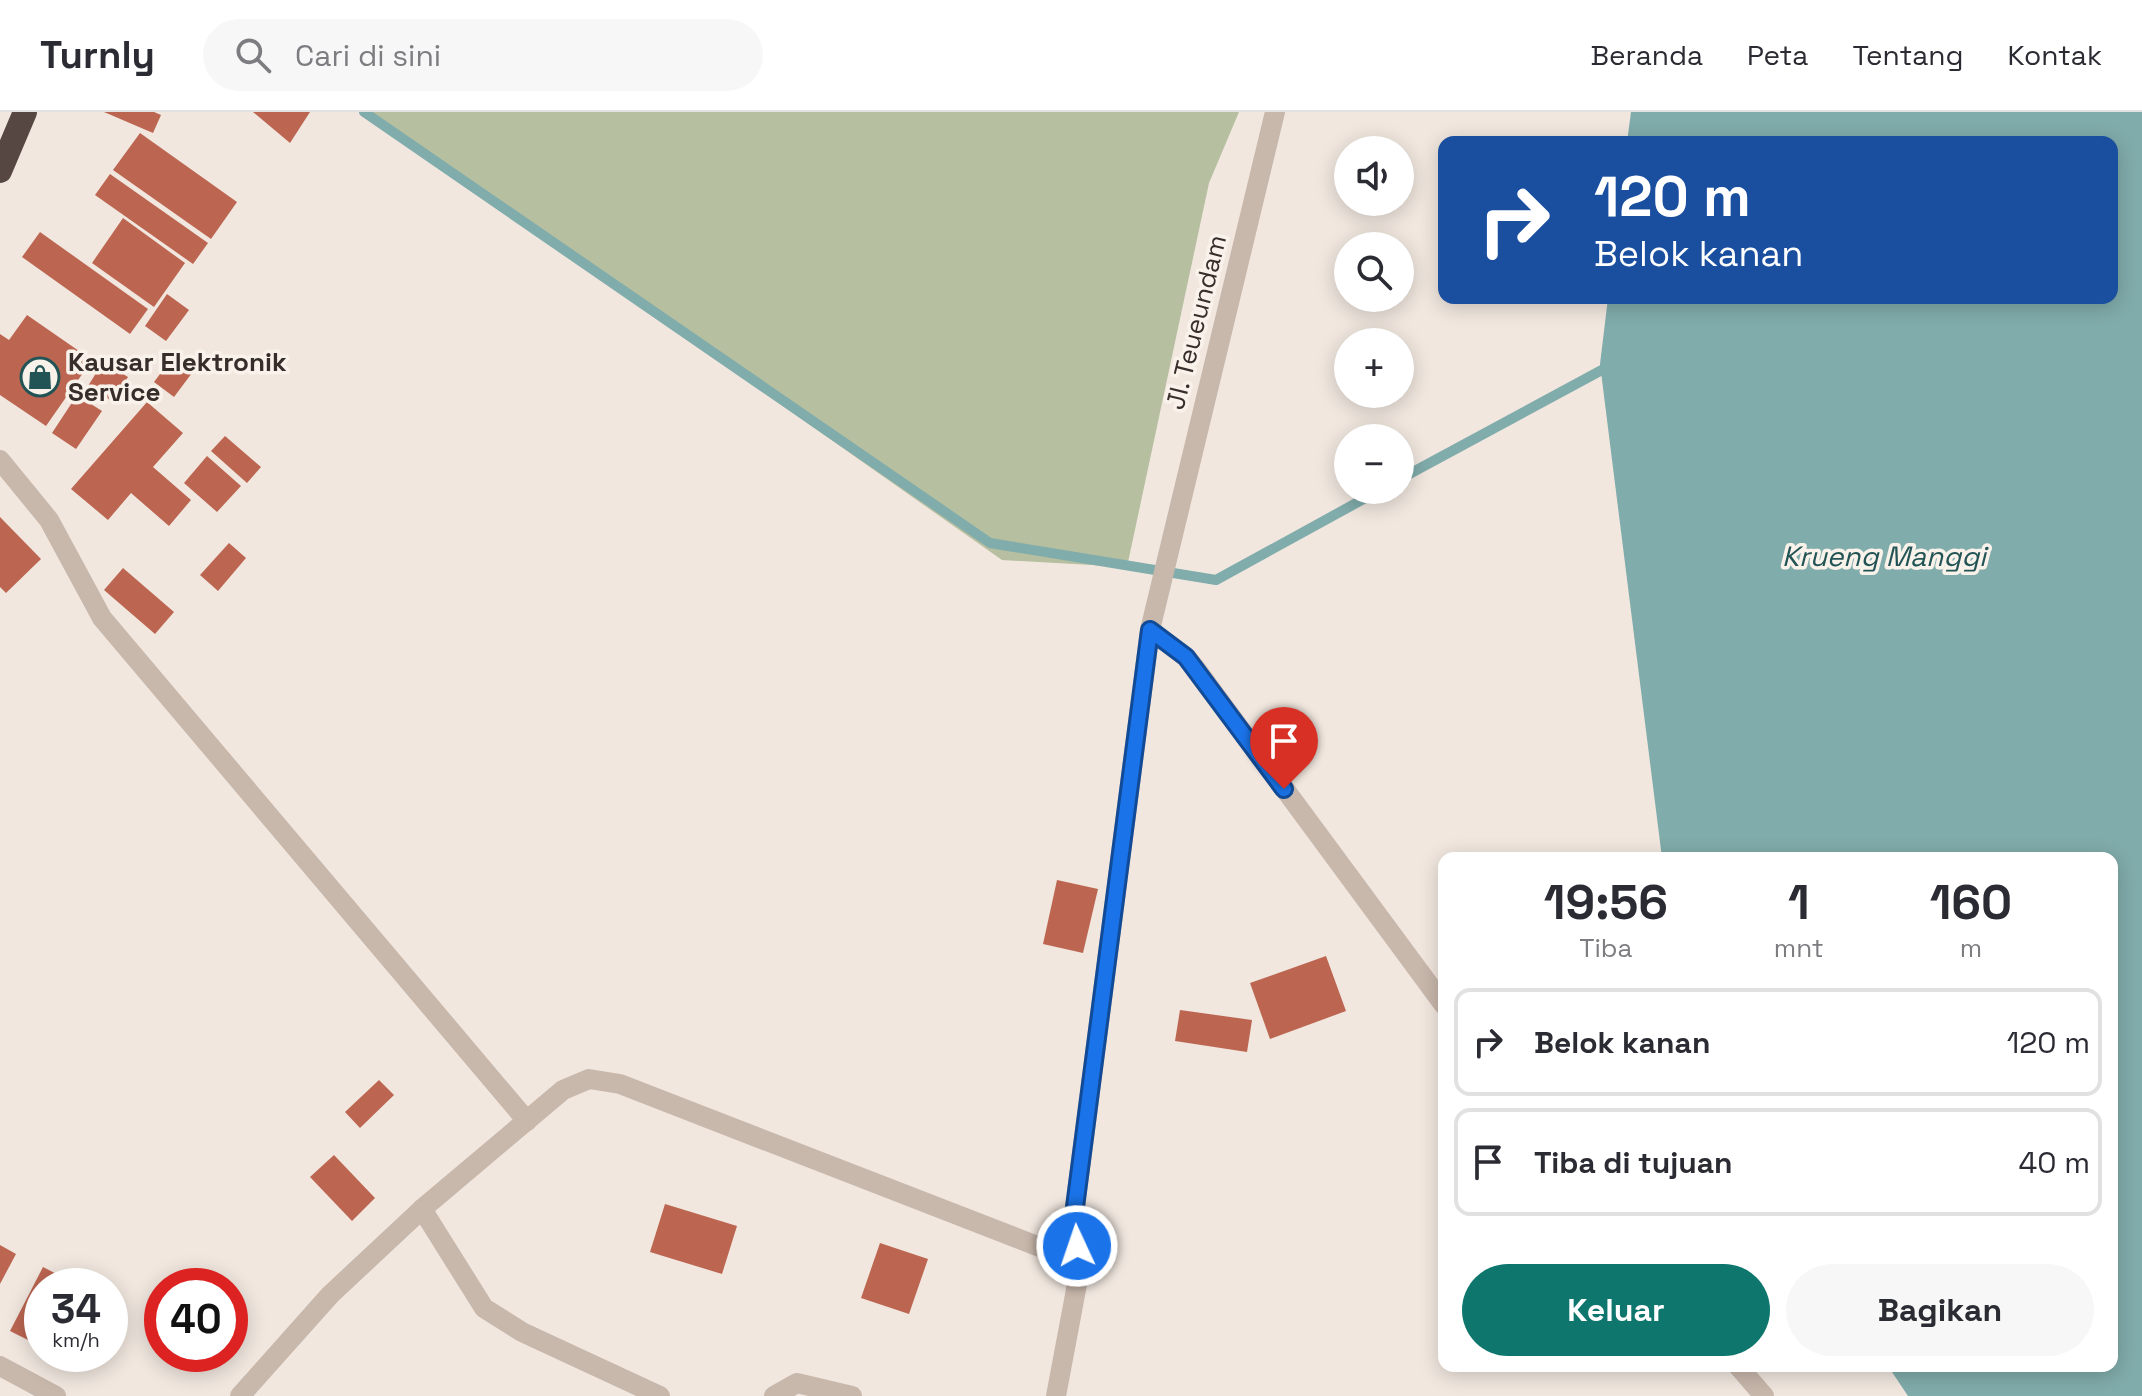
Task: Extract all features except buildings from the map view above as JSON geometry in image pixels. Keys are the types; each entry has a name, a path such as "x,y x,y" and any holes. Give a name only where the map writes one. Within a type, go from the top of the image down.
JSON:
{"highway":[{"path":"2,161 25,112"}],"street":[{"name":"JI. Teueundam","path":"1081,1263 1072,1230 1150,630 1172,546 1176,511 1275,112"},
{"path":"0,460 49,520 102,618 527,1121"},
{"path":"1150,630 1196,669 1438,997"},
{"path":"240,1396 330,1295 422,1209 576,1082 589,1079 620,1084 1081,1263 1056,1396"},
{"path":"422,1209 484,1308 522,1332 660,1396"},
{"path":"0,1366 56,1396"},
{"path":"1743,1372 1764,1396"},
{"path":"774,1396 797,1383 852,1396"}],"green space":[{"path":"365,112 1239,112 1209,183 1127,567 1002,560"}],"water":[{"name":"Krueng Manggi","path":"1631,112 2142,112 2142,1396 1908,1396 1892,1372 2118,1372 2118,852 1661,852 1600,364 1607,304 2118,304 2118,136 1628,136"}],"waterway":[{"path":"364,112 990,543 1216,580 1354,504"},
{"path":"1414,471 1613,364"}],"place":[{"name":"Kausar Elektronik Service","path":"40,377"}],"route":[{"path":"1077,1246 1072,1230 1150,630 1186,657 1284,789"}]}
